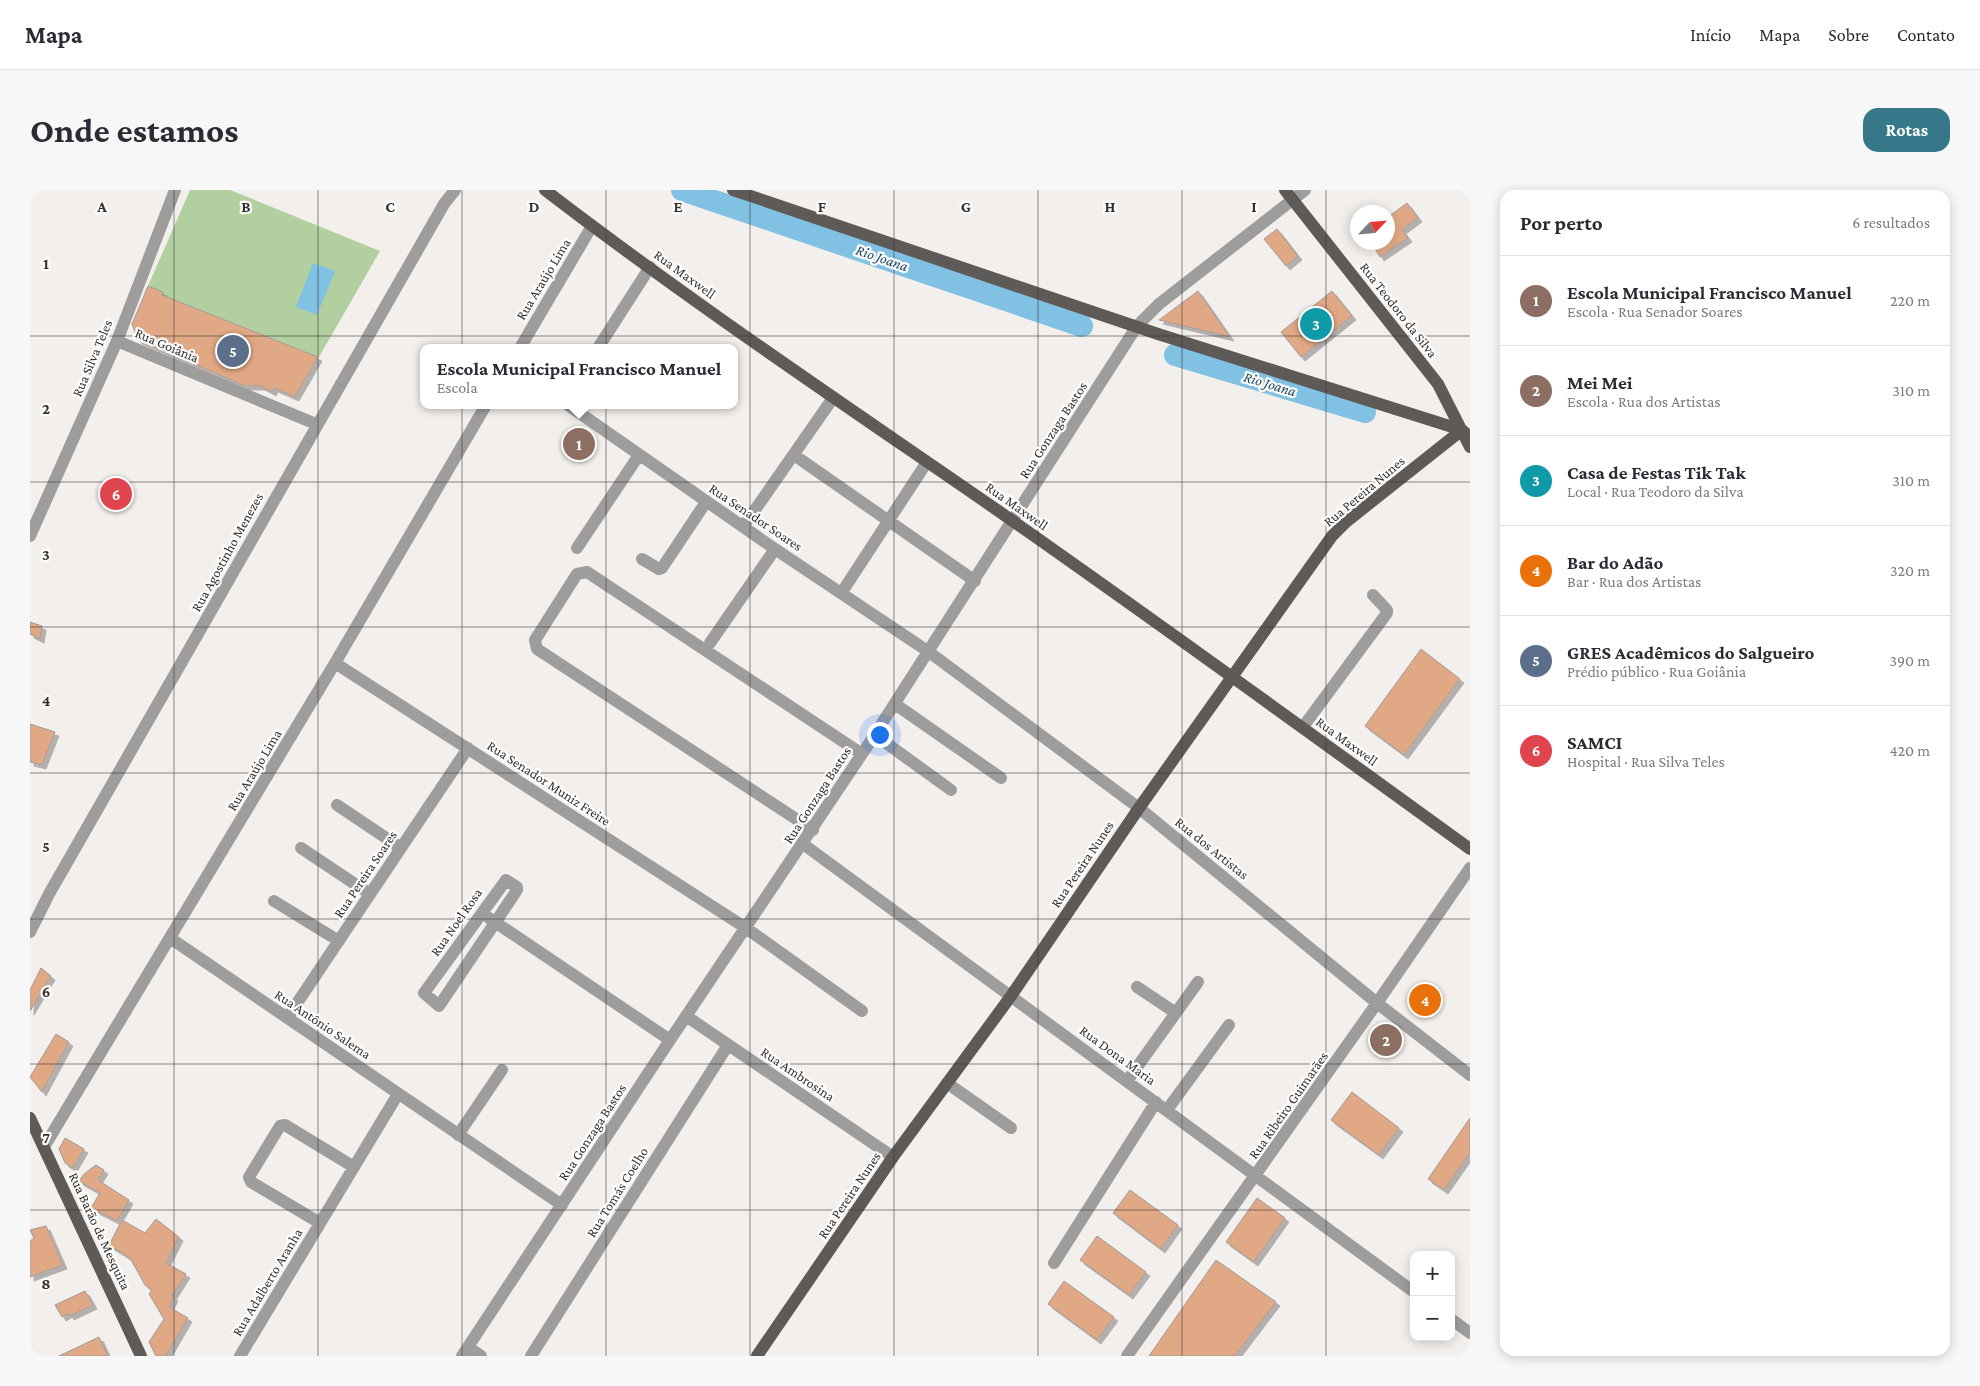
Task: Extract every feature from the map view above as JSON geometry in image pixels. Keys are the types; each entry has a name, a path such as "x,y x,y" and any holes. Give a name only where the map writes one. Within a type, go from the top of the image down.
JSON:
{"main road":[{"name":"Rua Maxwell","path":"545,190 592,226 833,398 1233,676 1470,849"},
{"path":"733,190 1137,326 1467,430"},
{"name":"Rua Teodoro da Silva","path":"1289,195 1438,384 1467,430 1470,447"},
{"name":"Rua Pereira Nunes","path":"757,1356 893,1157 1011,996 1139,808 1332,536 1346,522 1467,430"},
{"name":"Rua Barão de Mesquita","path":"30,1118 141,1356"}],"street":[{"name":"Rua Silva Teles","path":"30,536 116,341 175,190"},
{"name":"Rua Agostinho Menezes","path":"30,932 49,894 316,424 444,204 455,190"},
{"name":"Rua Gonzaga Bastos","path":"465,1352 686,1016 813,830 975,581 1137,326 1159,304 1289,195 1305,190"},
{"name":"Rua Araújo Lima","path":"522,344 592,226"},
{"path":"601,344 650,267"},
{"name":"Rua Goiânia","path":"116,341 316,424"},
{"path":"743,527 833,398"},
{"name":"Rua Araújo Lima","path":"44,1148 335,663 484,409"},
{"name":"Rua Senador Soares","path":"574,409 706,502 929,652"},
{"path":"577,548 639,455"},
{"path":"794,456 975,581"},
{"path":"842,592 927,462"},
{"path":"642,559 659,569 662,568 706,502"},
{"path":"710,643 775,549"},
{"path":"813,830 537,649 535,640 577,574 587,572 862,754"},
{"path":"1303,727 1387,613 1387,610 1373,595"},
{"name":"Rua dos Artistas","path":"929,652 1139,808 1378,1003 1470,1075"},
{"name":"Rua Senador Muniz Freire","path":"335,663 746,928 862,1011"},
{"path":"895,704 1001,778"},
{"path":"875,735 951,790"},
{"name":"Rua Pereira Soares","path":"287,1018 468,748"},
{"path":"337,805 401,848"},
{"name":"Rua Dona Maria","path":"803,844 1410,1289"},
{"path":"301,848 370,894"},
{"name":"Rua Ribeiro Guimarães","path":"1127,1356 1378,1003 1470,868"},
{"name":"Rua Noel Rosa","path":"506,880 517,887 517,890 495,922 439,1006 424,993 480,913 506,880"},
{"path":"274,901 339,941"},
{"path":"480,913 670,1040"},
{"name":"Rua Antônio Salema","path":"170,938 562,1205"},
{"path":"1127,1081 1198,982"},
{"path":"1137,987 1176,1013"},
{"name":"Rua Ambrosina","path":"686,1016 893,1157"},
{"path":"1168,1110 1229,1025"},
{"name":"Rua Tomás Coelho","path":"532,1356 728,1045"},
{"path":"458,1135 502,1070"},
{"path":"947,1083 1011,1128"},
{"name":"Rua Adalberto Aranha","path":"240,1356 398,1094"},
{"path":"1054,1263 1156,1102"},
{"name":"Rua Adalberto Aranha","path":"320,1223 251,1182 249,1177 280,1126 285,1125 354,1167"},
{"path":"1455,1322 1470,1333"},
{"path":"465,1352 481,1356"}],"green space":[{"path":"190,190 230,190 380,251 319,357 162,295 163,292 148,286"}],"water":[{"path":"313,263 335,271 317,315 296,307"}],"building":[{"path":"1407,203 1418,218 1402,230 1408,238 1395,247 1395,212"},
{"path":"1277,229 1298,256 1286,266 1264,239"},
{"path":"1376,250 1390,250 1380,257"},
{"path":"148,286 163,292 162,295 318,357 295,397 274,388 272,392 261,386 245,386 138,340 132,324"},
{"path":"1198,291 1230,337 1159,320"},
{"path":"1332,291 1352,316 1301,357 1281,332"},
{"path":"30,622 42,626 40,639 30,634"},
{"path":"1421,649 1460,679 1404,755 1365,726"},
{"path":"30,724 55,732 42,765 30,762"},
{"path":"41,968 51,976 30,1011 30,990"},
{"path":"56,1034 69,1042 42,1092 30,1077"},
{"path":"1352,1092 1399,1128 1379,1155 1331,1120"},
{"path":"1470,1118 1470,1153 1444,1190 1428,1179"},
{"path":"65,1138 84,1149 73,1168 65,1163 59,1149"},
{"path":"96,1165 104,1170 98,1180 129,1200 117,1221 91,1208 100,1193 79,1181 84,1174"},
{"path":"1130,1190 1178,1225 1161,1249 1113,1213"},
{"path":"1257,1198 1285,1218 1254,1262 1226,1242"},
{"path":"156,1219 179,1237 166,1263 186,1274 172,1296 174,1297 169,1307 188,1318 166,1356 156,1356 149,1342 164,1319 149,1294 152,1290 145,1285 130,1258 109,1245 122,1220 145,1233"},
{"path":"46,1226 63,1265 30,1277 30,1241 34,1238 30,1230"},
{"path":"1097,1236 1146,1272 1129,1295 1080,1260"},
{"path":"1216,1260 1276,1302 1235,1356 1149,1356"},
{"path":"1064,1281 1114,1317 1097,1340 1048,1304"},
{"path":"85,1291 93,1305 70,1316 69,1313 62,1317 55,1305"},
{"path":"99,1337 108,1356 59,1356"}],"waterway":[{"name":"Rio Joana","path":"682,190 1082,326"},
{"name":"Rio Joana","path":"1175,355 1365,412"}],"place":[{"name":"Casa de Festas Tik Tak","path":"1316,324"},
{"name":"GRES Acadêmicos do Salgueiro","path":"233,351"},
{"name":"Escola Municipal Francisco Manuel","path":"579,444"},
{"name":"SAMCI","path":"116,494"},
{"name":"Bar do Adão","path":"1425,1000"},
{"name":"Mei Mei","path":"1386,1040"}]}
